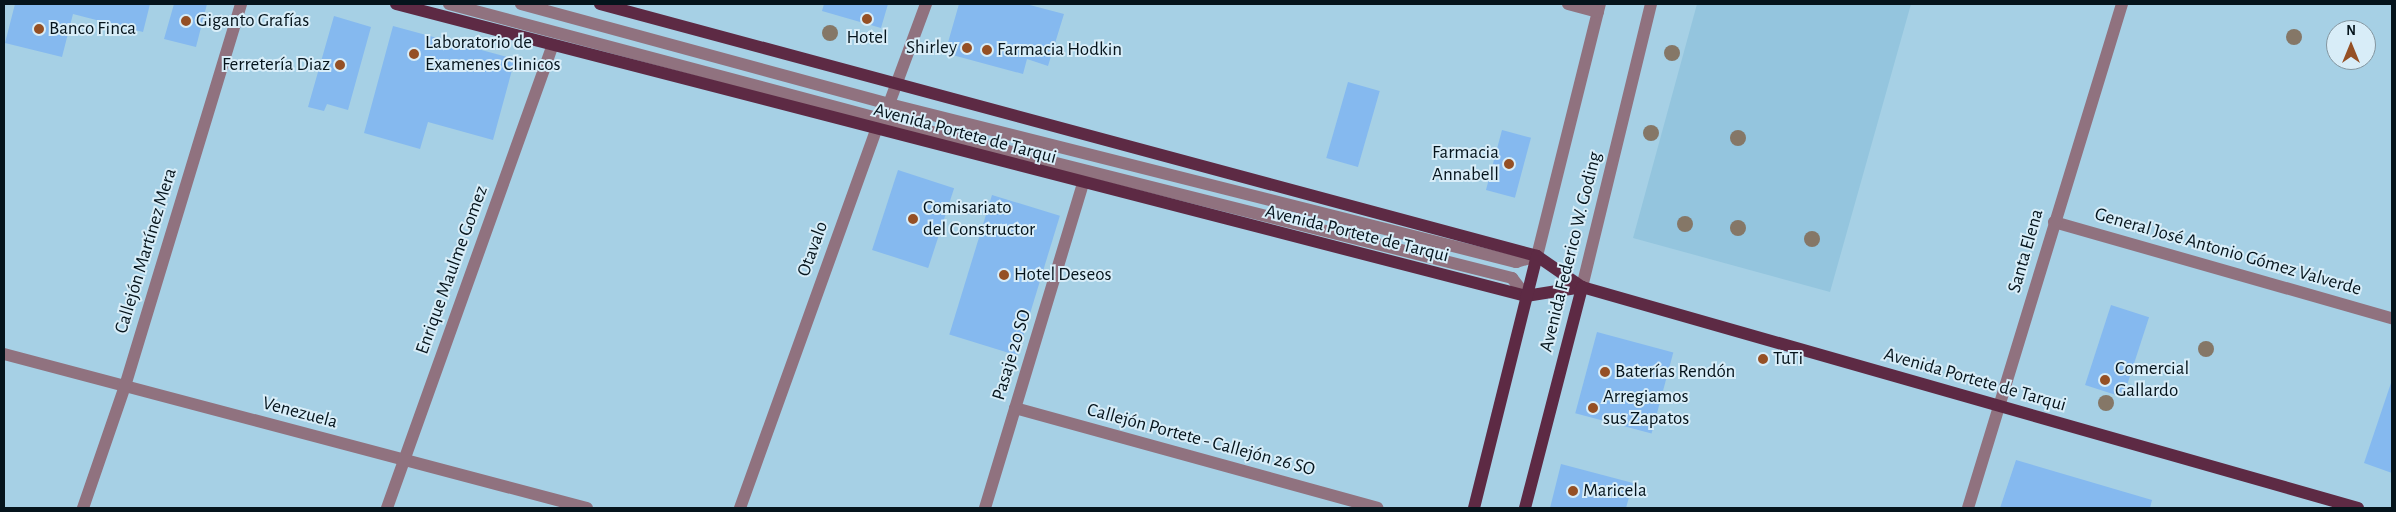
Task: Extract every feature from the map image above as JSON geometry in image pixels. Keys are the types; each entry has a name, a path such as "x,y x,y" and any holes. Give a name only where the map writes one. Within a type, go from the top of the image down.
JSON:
{"main road":[{"name":"Avenida Portete de Tarqui","path":"396,4 553,45 878,124 1083,184 1526,296 1582,287"},
{"name":"Avenida Portete de Tarqui","path":"600,4 1537,256 1582,287 2358,508"},
{"name":"Avenida Federico W. Goding","path":"1474,508 1537,256"},
{"name":"Avenida Federico W. Goding","path":"1524,508 1582,287"}],"street":[{"name":"Callejón Martínez Mera","path":"83,508 125,386 241,4"},
{"name":"Avenida Portete de Tarqui","path":"449,4 878,124 1512,278 1526,296"},
{"name":"Avenida Portete de Tarqui","path":"521,4 889,104 1516,262 1537,256"},
{"name":"Otavalo","path":"740,508 878,124 889,104 926,4"},
{"path":"1568,4 1599,8"},
{"name":"Avenida Federico W. Goding","path":"1582,287 1651,4"},
{"name":"Santa Elena","path":"1968,508 2122,4"},
{"name":"Avenida Federico W. Goding","path":"1537,256 1599,8"},
{"name":"Enrique Maulme Gomez","path":"387,508 553,45"},
{"name":"Pasaje 20 SO","path":"985,508 1083,184"},
{"name":"General José Antonio Gómez Valverde","path":"2054,222 2392,318"},
{"name":"Venezuela","path":"4,354 587,508"},
{"name":"Callejón Portete - Callejón 26 SO","path":"1015,408 1377,508"}],"shaded area":[{"path":"1697,4 1911,4 1830,292 1633,238"}],"building":[{"name":"Banco Finca","path":"15,4 150,4 143,32 73,14 62,57 5,43"},
{"name":"Giganto Grafías","path":"174,4 207,4 196,47 164,39"},
{"name":"Hotel","path":"824,4 888,4 881,28 822,11"},
{"path":"959,4 1026,4 1064,14 1048,66 1027,59 1023,74 945,53"},
{"name":"Ferretería Diaz","path":"334,16 371,27 348,110 327,104 324,111 308,107"},
{"path":"393,26 515,59 493,140 428,122 420,149 364,133"},
{"path":"1348,82 1380,91 1358,167 1326,158"},
{"name":"Farmacia Annabell","path":"1502,130 1531,138 1515,198 1486,190"},
{"name":"Comisariato del Constructor","path":"898,170 954,188 928,268 872,250"},
{"name":"Hotel Deseos","path":"992,195 1060,216 1017,355 949,335"},
{"path":"2111,305 2149,317 2123,397 2085,385"},
{"path":"1597,332 1673,352 1652,434 1575,413"},
{"path":"2392,380 2392,473 2364,463"},
{"path":"2016,460 2152,500 2150,508 2000,508"},
{"path":"1561,464 1633,483 1626,508 1550,508"}],"place":[{"name":"Hotel","path":"867,19"},
{"name":"Giganto Grafías","path":"186,21"},
{"name":"Banco Finca","path":"39,29"},
{"name":"Shirley","path":"967,48"},
{"name":"Farmacia Hodkin","path":"987,50"},
{"name":"Laboratorio de Examenes Clinicos","path":"414,54"},
{"name":"Ferretería Diaz","path":"340,65"},
{"name":"Farmacia Annabell","path":"1509,164"},
{"name":"Comisariato del Constructor","path":"913,219"},
{"name":"Hotel Deseos","path":"1004,275"},
{"name":"TuTi","path":"1763,359"},
{"name":"Baterías Rendón","path":"1605,372"},
{"name":"Comercial Gallardo","path":"2105,380"},
{"name":"Arregiamos sus Zapatos","path":"1593,408"},
{"name":"Maricela","path":"1573,491"}]}
